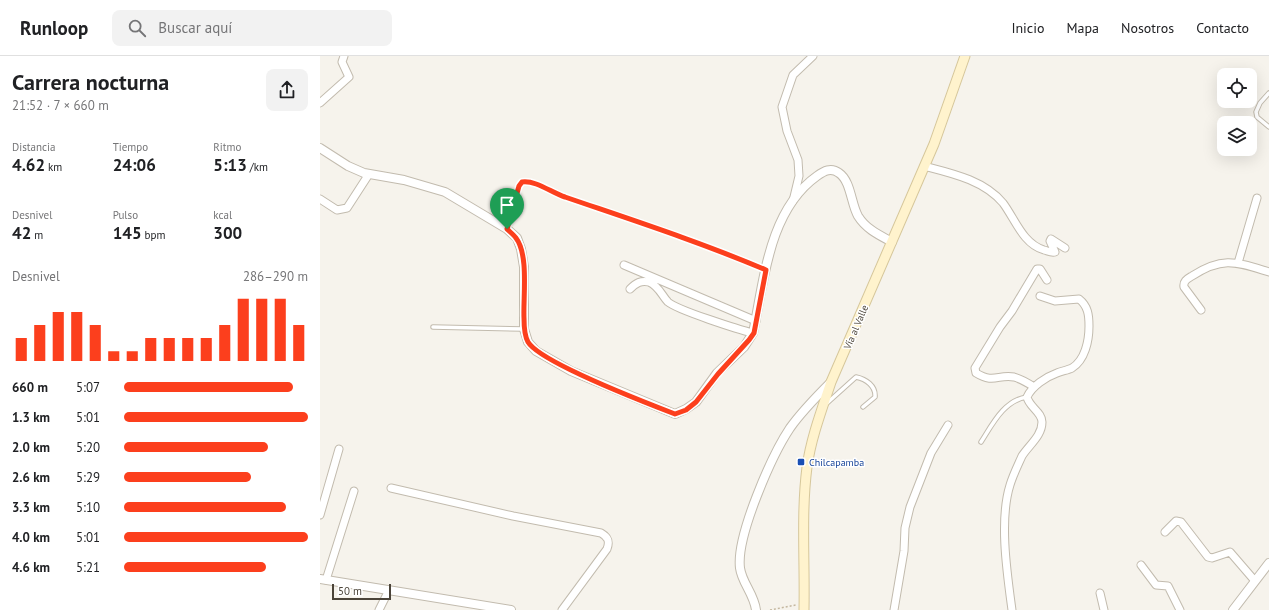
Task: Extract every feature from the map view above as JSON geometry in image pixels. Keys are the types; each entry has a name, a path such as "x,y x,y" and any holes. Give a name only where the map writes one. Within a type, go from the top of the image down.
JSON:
{"main road":[{"name":"Vía al Valle","path":"804,607 805,488 807,465 823,408 832,382 924,166 965,56"}],"street":[{"path":"320,103 349,77 342,62 344,56"},
{"path":"320,148 348,166 369,174 404,180 445,192 507,229 516,238 521,249 524,267 524,329 528,342 536,351 571,370 675,414 686,410 696,402 718,374 744,347 754,333 766,270 773,244 793,201 799,176 798,160 787,131 782,106 793,75 813,56"},
{"path":"924,166 951,173 984,187 1003,203 1028,241 1036,249 1054,253 1055,250 1050,241 1051,239 1065,248"},
{"path":"793,201 811,181 824,171 832,169 840,173 847,184 858,217 870,230 892,242"},
{"path":"320,199 337,210 347,208 369,174"},
{"path":"1238,263 1257,198"},
{"path":"1201,310 1184,287 1185,281 1204,268 1223,262 1238,263 1269,272"},
{"path":"624,264 756,321"},
{"path":"1034,387 1025,381 1013,377 991,380 976,373 975,368 1037,269 1040,269 1047,280"},
{"path":"630,288 643,281 651,283 658,288 669,303 738,330 754,333"},
{"path":"1012,610 1005,548 1007,501 1010,484 1016,470 1023,456 1037,437 1042,422 1041,416 1028,403 1026,397 1034,387 1055,374 1072,368 1078,362 1084,354 1089,340 1090,331 1088,312 1084,303 1079,299 1055,301 1040,296"},
{"path":"756,610 755,601 741,575 740,567 740,550 748,521 775,452 790,428 810,403 832,382"},
{"path":"894,610 904,551 905,528 910,507 931,453 948,425"},
{"path":"320,515 339,449"},
{"path":"391,488 513,516 589,530 606,536 609,544 608,549 562,610"},
{"path":"354,491 323,580 511,610"},
{"path":"1165,532 1176,521 1181,522 1208,557 1212,558 1230,552 1258,577"},
{"path":"1233,610 1269,563"},
{"path":"1142,565 1156,585 1168,586 1180,610"},
{"path":"1258,577 1269,568"},
{"path":"379,610 389,590"},
{"path":"1100,593 1104,610"}],"lane":[{"path":"1269,93 1260,103 1256,112 1257,117 1269,127"},
{"path":"507,229 519,186 522,182 531,182 562,196 683,237 766,270"},
{"path":"432,327 524,329"},
{"path":"823,408 856,377 870,383 876,392 875,397 863,407"},
{"path":"981,442 994,421 1010,404 1020,398 1026,397"}],"path":[{"path":"770,610 804,607"}],"place":[{"name":"Chilcapamba","path":"801,462"}],"route":[{"path":"522,182 531,182 562,196 683,237 755,265 766,270 754,333 744,347 718,374 696,402 686,410 675,414 658,408 571,370 536,351 528,342 524,329 524,267 521,249 516,238 507,229 519,186 522,182"}]}
